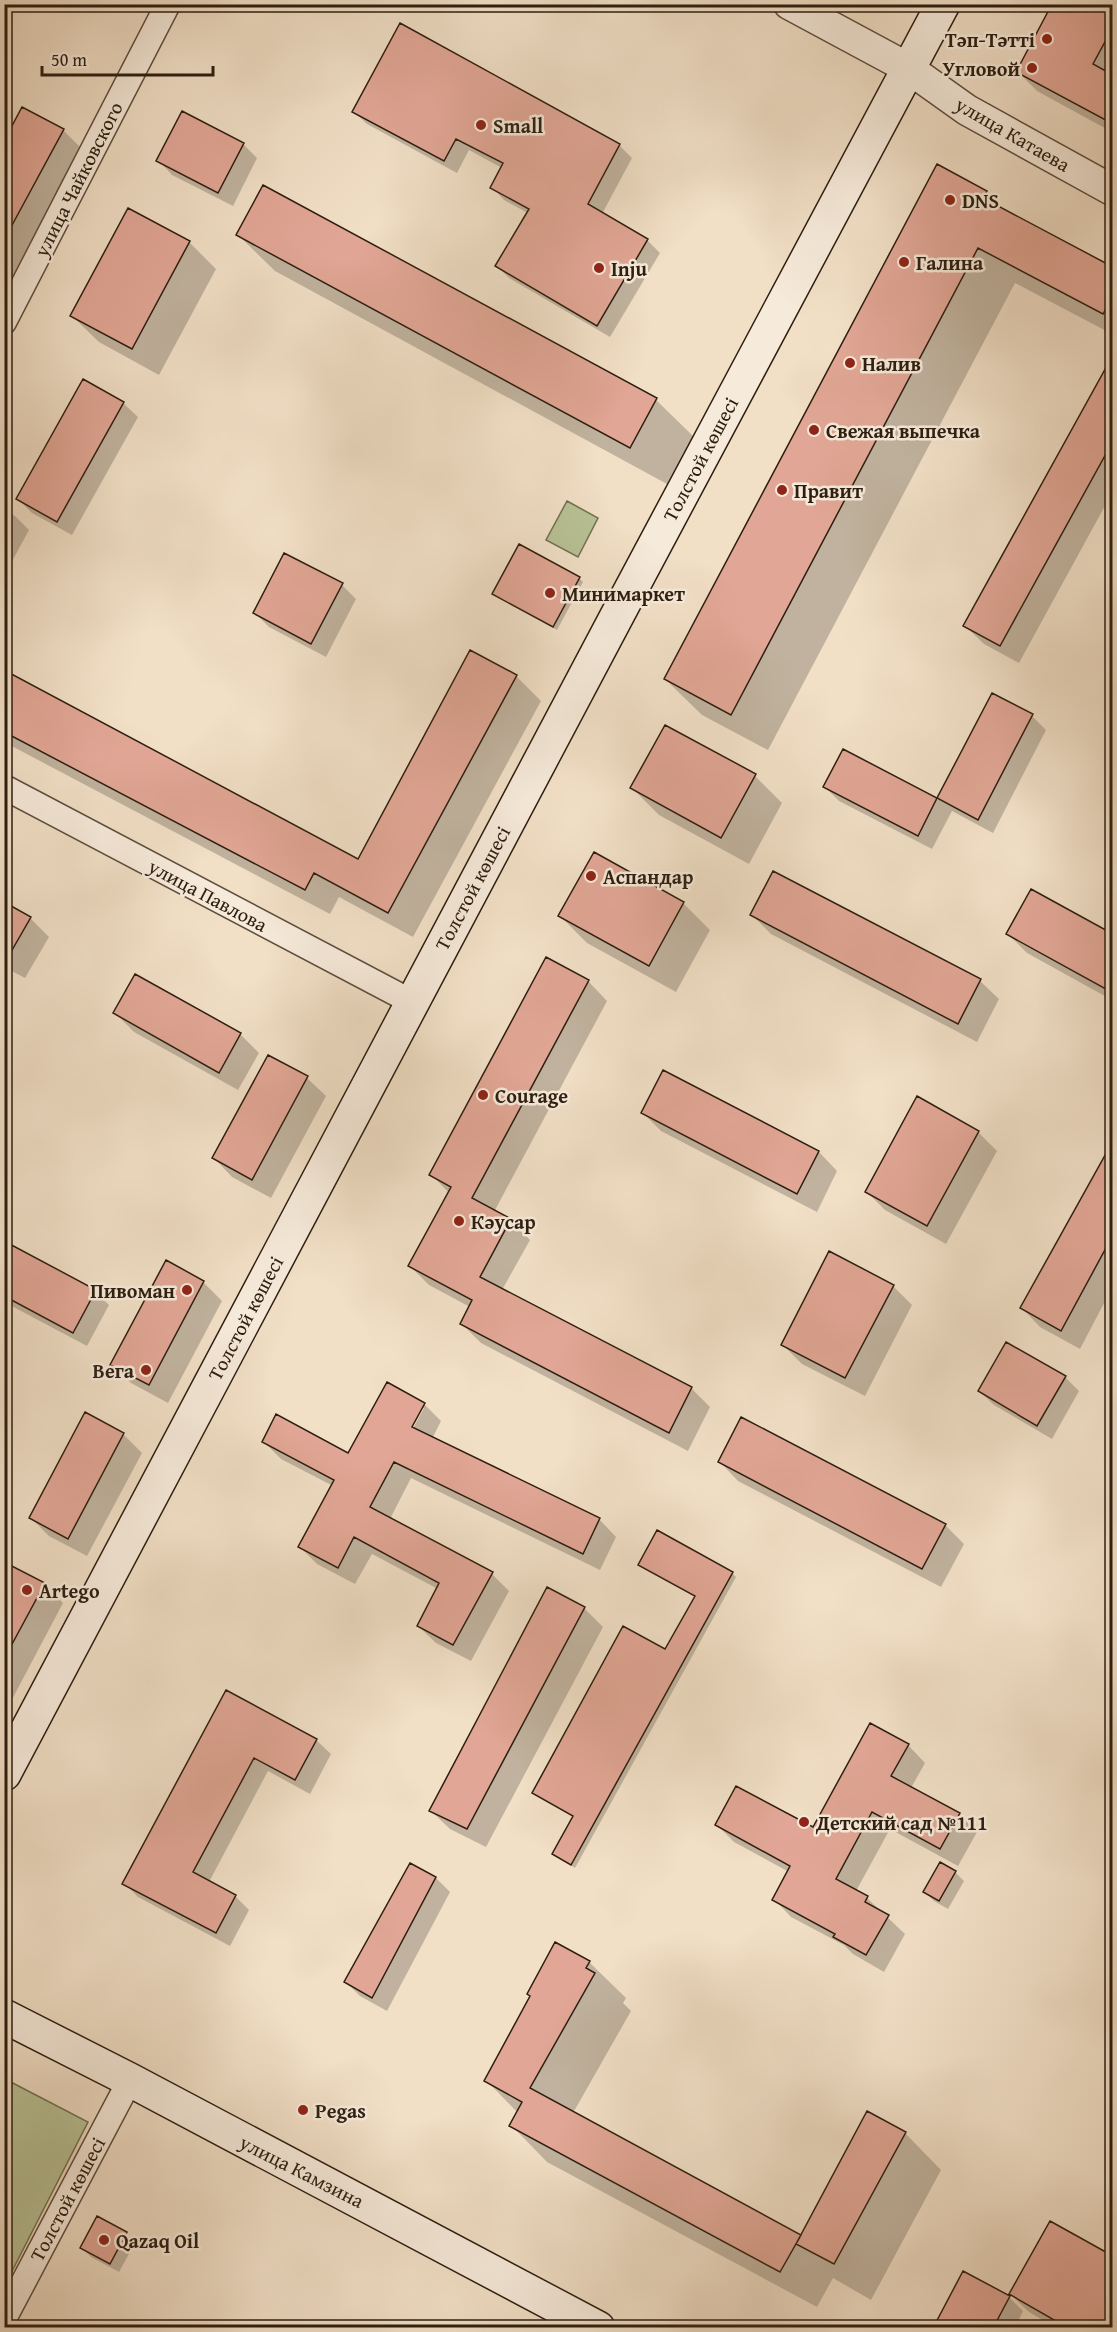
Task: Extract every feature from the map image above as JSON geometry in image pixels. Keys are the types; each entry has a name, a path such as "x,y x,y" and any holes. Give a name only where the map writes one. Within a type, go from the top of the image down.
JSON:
{"main road":[{"name":"Толстой көшесі","path":"4,1774 943,4"},
{"name":"улица Камзина","path":"4,2016 130,2080 598,2328"}],"street":[{"name":"улица Чайковского","path":"4,322 168,4"},
{"name":"улица Катаева","path":"789,4 908,68 967,110 1113,190"},
{"name":"улица Павлова","path":"4,787 412,1002"},
{"name":"Толстой көшесі","path":"4,2319 130,2080"}],"green space":[{"path":"567,501 598,518 578,557 546,540"},
{"path":"5,2079 88,2122 5,2285"}],"building":[{"path":"1052,4 1113,4 1113,27 1093,64 1113,75 1113,124 1016,72"},
{"name":"Small","path":"400,23 620,144 588,204 648,239 597,326 495,266 529,209 490,188 503,163 456,139 444,161 352,112"},
{"path":"22,107 64,129 4,240 4,141"},
{"path":"182,111 244,143 218,193 156,161"},
{"path":"937,164 987,191 983,198 1113,267 1113,296 1103,314 978,248 731,715 664,679"},
{"path":"263,185 657,398 630,448 236,235"},
{"path":"128,208 190,241 132,349 70,316"},
{"path":"1113,355 1113,441 1000,646 963,626"},
{"path":"83,379 124,402 57,522 16,499"},
{"path":"519,544 580,577 553,627 492,594"},
{"path":"284,553 343,583 311,644 253,613"},
{"path":"470,650 517,675 388,913 314,873 305,890 4,732 4,670 358,859"},
{"path":"992,693 1033,714 978,820 937,798"},
{"path":"665,725 756,774 721,838 630,788"},
{"path":"843,749 937,798 918,836 823,787"},
{"path":"594,852 684,902 649,966 558,916"},
{"path":"773,871 981,979 958,1024 750,915"},
{"path":"1031,889 1113,934 1113,993 1006,934"},
{"path":"4,902 31,917 4,964"},
{"path":"546,957 589,980 472,1198 511,1219 480,1277 692,1387 669,1433 460,1324 472,1300 408,1266 451,1187 429,1175"},
{"path":"135,974 241,1033 219,1073 113,1013"},
{"path":"268,1055 308,1076 252,1180 212,1158"},
{"path":"663,1070 819,1151 797,1194 641,1113"},
{"path":"917,1096 979,1131 927,1226 865,1192"},
{"path":"1113,1141 1113,1235 1061,1331 1020,1308"},
{"path":"4,1241 96,1290 73,1333 4,1296"},
{"path":"829,1251 894,1285 845,1378 781,1345"},
{"path":"166,1260 204,1281 149,1385 110,1365"},
{"path":"1006,1342 1066,1376 1037,1426 978,1391"},
{"path":"387,1382 425,1403 412,1427 600,1518 583,1554 394,1462 370,1507 493,1572 453,1645 417,1626 439,1583 354,1537 338,1568 298,1547 334,1480 262,1442 276,1414 348,1453"},
{"path":"85,1412 124,1433 68,1539 29,1518"},
{"path":"741,1417 946,1524 922,1569 718,1462"},
{"path":"657,1530 733,1572 571,1865 552,1854 573,1816 532,1793 623,1626 665,1649 695,1596 638,1565"},
{"path":"4,1562 45,1583 4,1659"},
{"path":"547,1587 585,1607 467,1829 429,1811"},
{"path":"226,1690 317,1739 295,1780 254,1758 193,1872 236,1895 216,1933 122,1884"},
{"path":"870,1723 909,1744 891,1776 960,1813 940,1849 872,1812 836,1879 868,1896 865,1902 889,1915 866,1955 833,1937 835,1934 772,1900 790,1866 715,1825 736,1786 813,1827"},
{"path":"940,1862 956,1871 939,1901 923,1892"},
{"path":"410,1863 436,1877 372,1998 344,1982"},
{"path":"555,1942 590,1961 586,1968 595,1973 530,2088 801,2235 780,2272 509,2126 522,2102 484,2081 530,1996 527,1994"},
{"path":"867,2111 906,2132 834,2264 796,2244"},
{"name":"Qazaq Oil","path":"97,2216 127,2232 110,2264 80,2248"},
{"path":"1050,2221 1113,2256 1113,2328 1068,2328 1009,2294"},
{"path":"963,2271 1010,2296 993,2328 933,2328"}],"place":[{"name":"Тәп-Тәтті","path":"1047,39"},
{"name":"Угловой","path":"1032,68"},
{"name":"Small","path":"481,125"},
{"name":"DNS","path":"950,200"},
{"name":"Галина","path":"904,262"},
{"name":"Inju","path":"599,268"},
{"name":"Налив","path":"850,363"},
{"name":"Свежая выпечка","path":"814,430"},
{"name":"Правит","path":"782,490"},
{"name":"Минимаркет","path":"550,593"},
{"name":"Аспандар","path":"591,876"},
{"name":"Courage","path":"483,1095"},
{"name":"Кәусар","path":"459,1221"},
{"name":"Пивоман","path":"187,1290"},
{"name":"Вега","path":"146,1370"},
{"name":"Artego","path":"27,1590"},
{"name":"Детский сад №111","path":"804,1822"},
{"name":"Pegas","path":"303,2110"},
{"name":"Qazaq Oil","path":"104,2240"}]}
